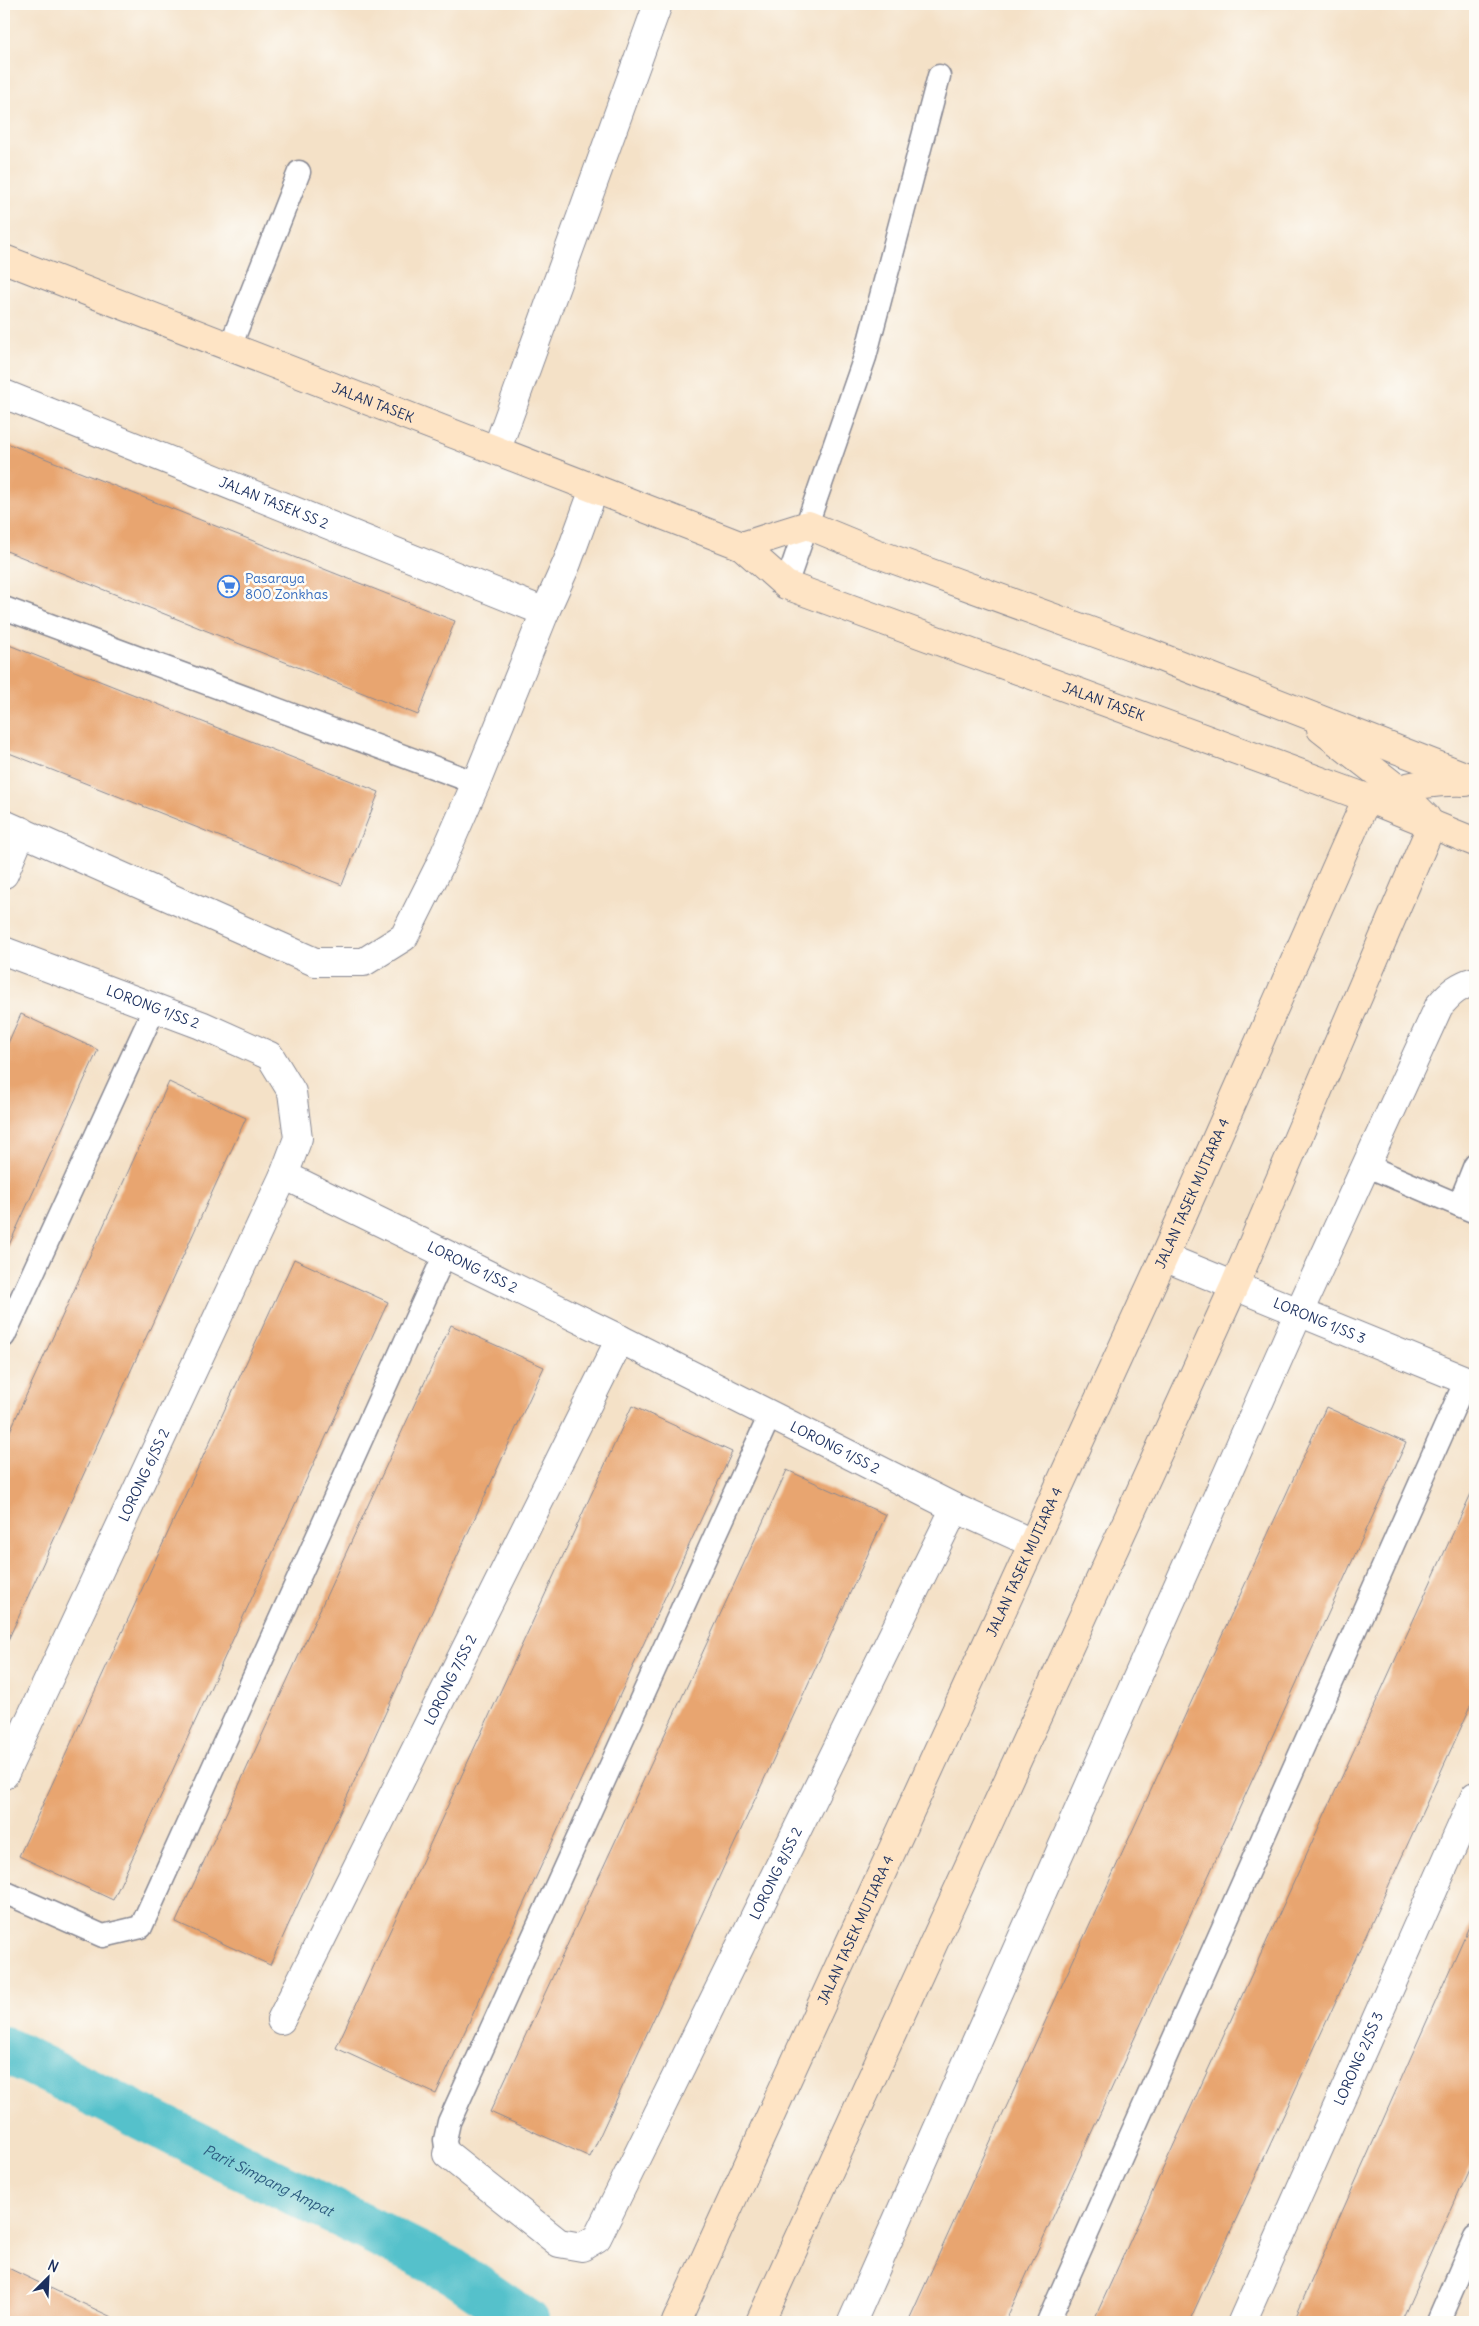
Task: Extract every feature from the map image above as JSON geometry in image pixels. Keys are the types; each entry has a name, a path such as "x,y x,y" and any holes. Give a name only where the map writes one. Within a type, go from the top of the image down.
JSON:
{"street":[{"path":"497,450 658,4"},
{"name":"JALAN TASEK","path":"4,259 742,546 786,585 1367,798 1475,842"},
{"name":"JALAN TASEK SS 2","path":"4,394 545,612"},
{"path":"4,874 13,827 315,962 364,962 404,937 439,867 476,783 545,612 567,563 594,489"},
{"path":"742,546 808,525 876,553 1142,650 1475,781"},
{"path":"760,2322 1234,1287 1432,824 1398,789 1300,713"},
{"path":"1367,798 1415,784 1438,781 1475,781"},
{"name":"JALAN TASEK MUTIARA 4","path":"679,2316 1164,1257 1367,798"},
{"name":"LORONG 1/SS 2","path":"4,951 201,1024 270,1056 292,1092 298,1138 284,1175 620,1339 955,1508 1032,1543"},
{"path":"852,2322 1365,1165 1439,1006 1450,993 1464,984 1475,981"},
{"name":"LORONG 6/SS 2","path":"4,1775 284,1175"},
{"name":"LORONG 1/SS 3","path":"1164,1257 1471,1382"},
{"name":"LORONG 7/SS 2","path":"281,2020 620,1339"},
{"name":"LORONG 8/SS 2","path":"447,2154 559,2243 582,2247 597,2238 955,1508"},
{"name":"LORONG 2/SS 3","path":"1242,2322 1475,1796"}],"lane":[{"path":"786,585 865,357 939,76"},
{"path":"230,347 299,172"},
{"path":"4,608 476,783"},
{"path":"4,1336 155,1007"},
{"path":"1365,1165 1467,1209 1475,1165"},
{"path":"4,1892 103,1936 141,1927 445,1254"},
{"path":"1048,2322 1471,1382"},
{"path":"447,2154 445,2140 449,2122 770,1415"},
{"path":"1438,2322 1475,2237"}],"building":[{"name":"Pasaraya 800 Zonkhas","path":"4,442 455,621 418,715 4,550"},
{"path":"4,643 379,792 342,885 4,751"},
{"path":"21,1014 98,1050 4,1256 4,1052"},
{"path":"169,1082 246,1118 4,1649 4,1444"},
{"path":"294,1259 388,1302 113,1900 19,1856"},
{"path":"451,1325 544,1367 270,1965 176,1922"},
{"path":"632,1406 732,1452 436,2094 336,2048"},
{"path":"1326,1407 1406,1443 1005,2322 908,2322"},
{"path":"787,1470 886,1515 590,2157 490,2112"},
{"path":"1475,1485 1475,1697 1189,2322 1093,2322"},
{"path":"1475,1913 1475,2156 1401,2322 1293,2322"},
{"path":"6,2267 122,2322 4,2322 4,2272"}],"waterway":[{"name":"Parit Simpang Ampat","path":"4,2049 451,2270 527,2322"}],"place":[{"name":"Pasaraya 800 Zonkhas","path":"229,586"}]}
